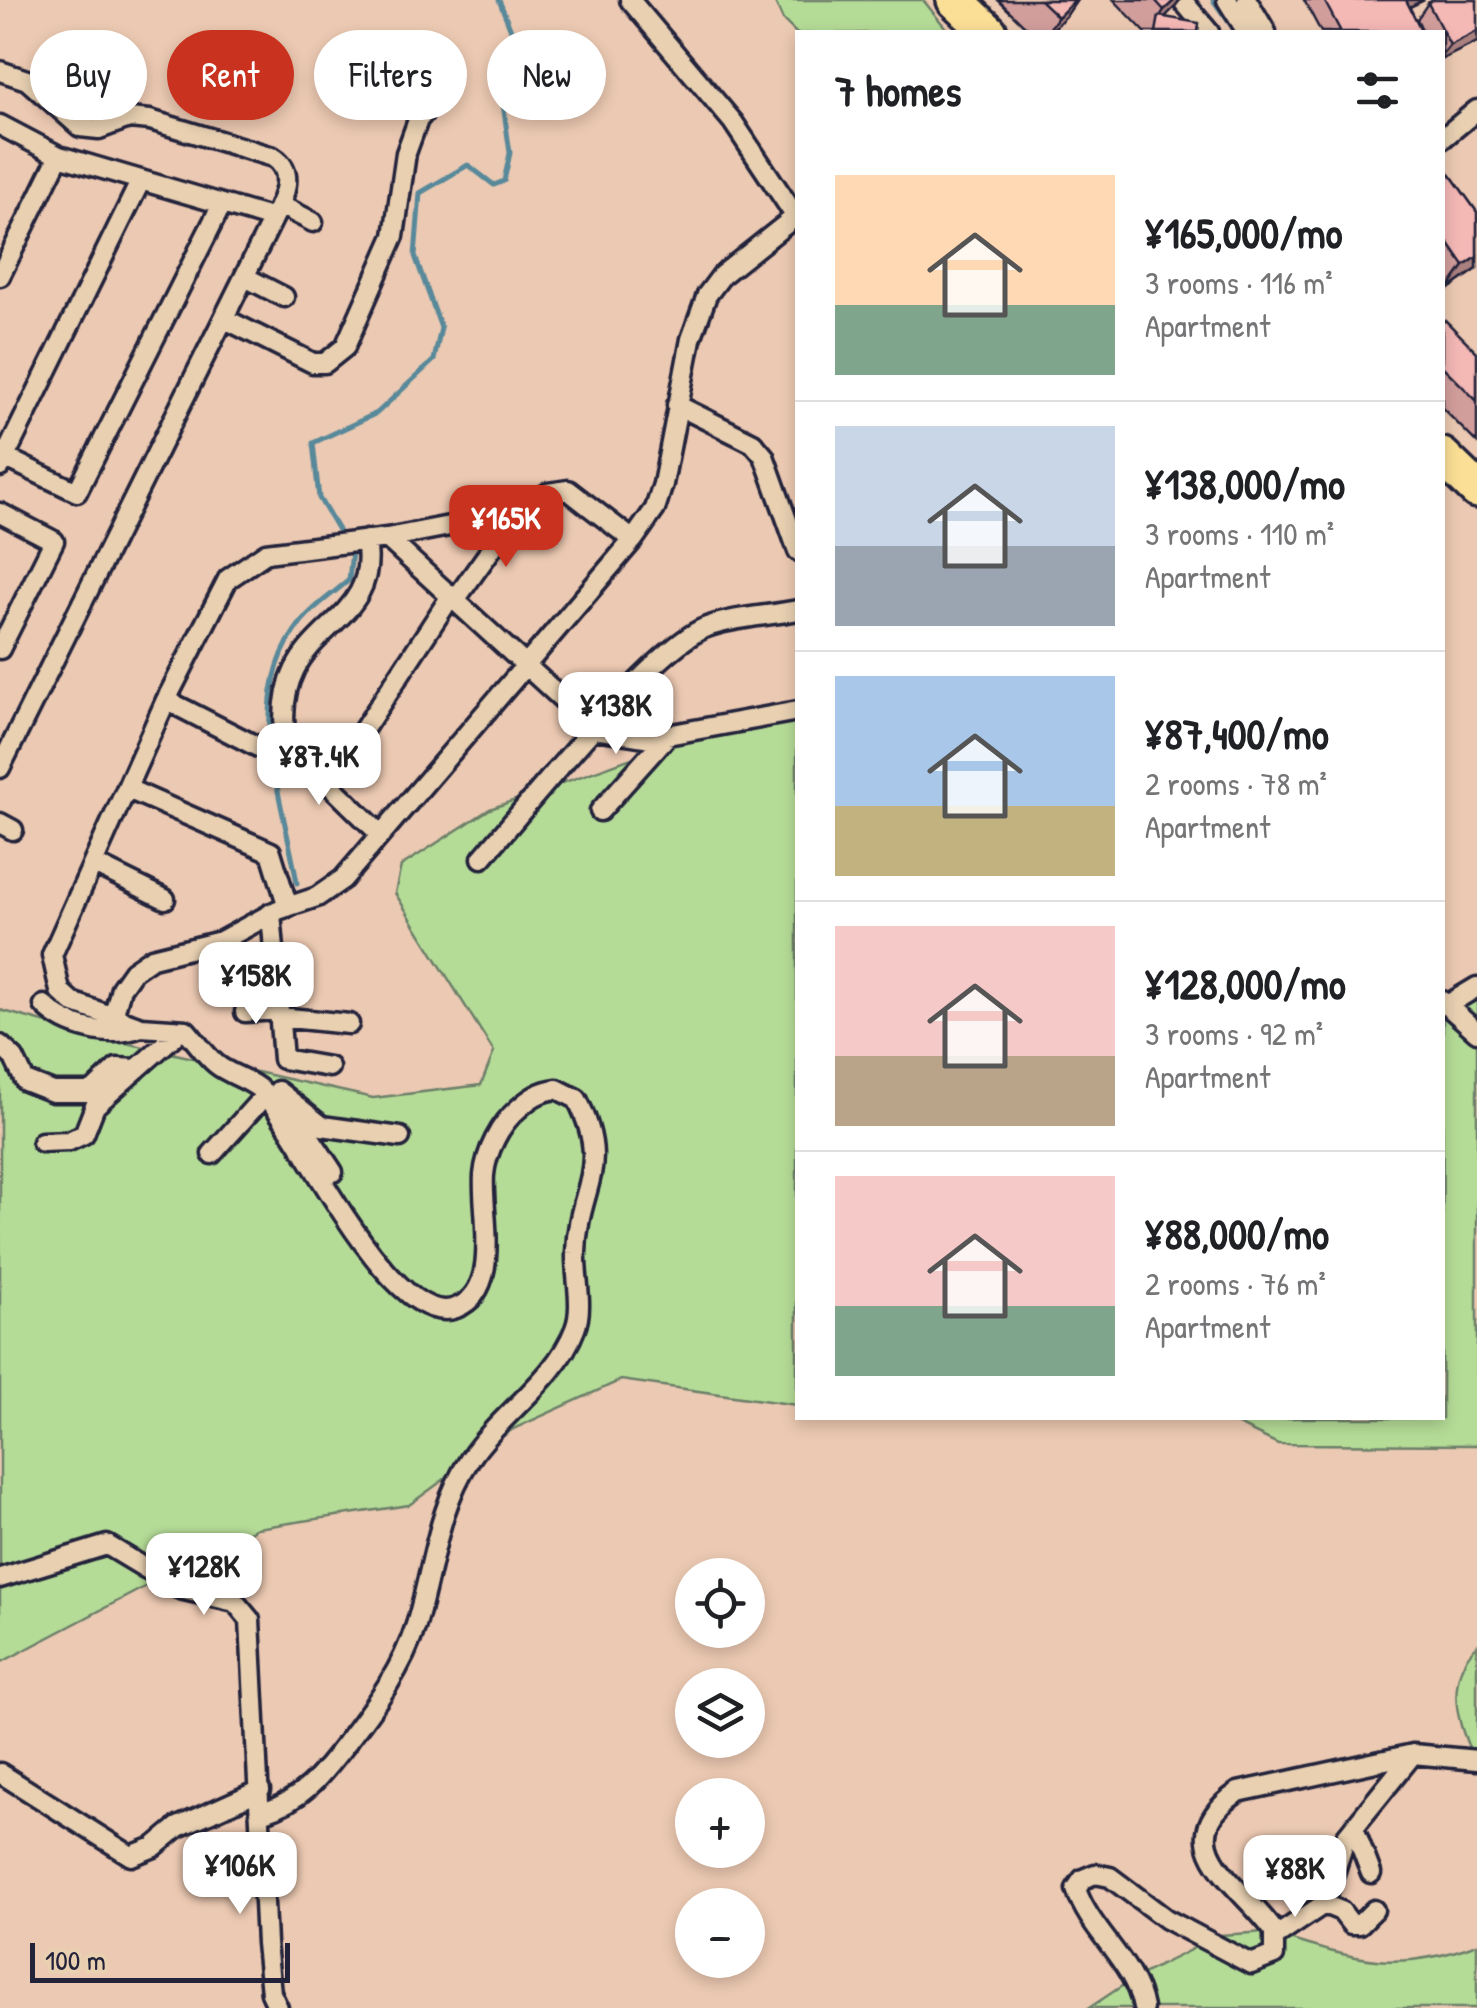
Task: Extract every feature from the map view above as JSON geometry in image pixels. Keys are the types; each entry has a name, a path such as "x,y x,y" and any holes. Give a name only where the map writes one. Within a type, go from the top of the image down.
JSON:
{"highway":[{"path":"955,0 987,30"},
{"path":"1445,459 1477,490"}],"street":[{"path":"630,0 734,122 795,217"},
{"path":"1182,0 1206,30"},
{"path":"1227,0 1245,30"},
{"path":"1247,0 1265,30"},
{"path":"0,71 27,80 80,128 99,129 140,118 273,158 286,170 277,212 0,768"},
{"path":"1445,136 1477,110"},
{"path":"225,319 313,363 325,363 344,347 394,236 406,153 418,120"},
{"path":"0,126 58,156 222,204 313,222"},
{"path":"0,276 58,156"},
{"path":"141,180 2,460 78,492 222,204"},
{"path":"114,1014 121,988 132,971 152,958 220,941 280,910 317,897 344,879 633,540 655,509 692,339 707,295 722,275 795,220"},
{"path":"245,277 284,297"},
{"path":"677,405 753,443 764,456 795,543"},
{"path":"328,784 453,598 517,512 548,492 568,490 633,540"},
{"path":"400,1137 322,1126 217,1065 181,1030 141,1027 114,1014 72,1002 60,991 52,955 58,934 96,865 166,700 228,579 246,563 292,546 387,538 517,512"},
{"path":"0,513 54,541 0,649"},
{"path":"387,538 595,729 651,738 795,711"},
{"path":"366,540 370,569 358,600 306,647 293,668 282,705 285,743 379,834"},
{"path":"482,858 595,729 681,641 707,627 795,611"},
{"path":"166,700 260,747 285,743"},
{"path":"600,811 668,734"},
{"path":"128,789 271,852 280,910 279,1014 283,1059 330,1067"},
{"path":"96,865 165,899"},
{"path":"1477,987 1445,1003 1477,1032"},
{"path":"44,1006 54,1016 96,1030 128,1032 141,1027"},
{"path":"245,1012 349,1024"},
{"path":"42,1142 69,1141 84,1134 95,1106 181,1030"},
{"path":"0,1045 14,1058 22,1075"},
{"path":"0,1064 22,1075 35,1088 84,1094 117,1068 137,1069"},
{"path":"262,1814 290,1804 312,1787 388,1686 416,1626 445,1509 470,1460 514,1404 550,1369 574,1331 579,1314 576,1248 594,1174 595,1148 577,1099 557,1089 533,1096 506,1119 484,1175 487,1221 482,1274 476,1293 461,1306 442,1312 421,1303 383,1270 268,1092"},
{"path":"212,1154 268,1092"},
{"path":"268,1092 333,1172"},
{"path":"0,1578 107,1545 180,1589 235,1602 250,1620 262,1814 262,1889 270,1993 278,2008"},
{"path":"1275,1938 1324,1904 1342,1848 1354,1828 1414,1754"},
{"path":"1143,2008 1129,1974 1082,1905 1076,1889 1083,1879 1096,1874 1110,1877 1166,1919 1251,1964 1274,1955 1275,1938 1256,1906 1214,1864 1206,1846 1206,1825 1217,1806 1238,1792 1414,1754 1477,1760"},
{"path":"0,1773 131,1856 154,1848 178,1827 260,1790"},
{"path":"1354,1828 1371,1873"},
{"path":"1324,1904 1340,1912 1351,1924 1360,1924 1374,1910"}],"green space":[{"path":"774,0 923,0 947,30 795,32 783,20"},
{"path":"795,712 795,1405 621,1380 513,1429 409,1505 257,1528 0,1663 0,1010 90,1035 373,1098 481,1085 494,1052 395,893 401,866 490,809 665,746"},
{"path":"1477,990 1477,1445 1278,1444 1234,1420 1445,1420 1445,1011"},
{"path":"1477,1645 1477,1764 1459,1719 1457,1688 1466,1659"},
{"path":"1266,1932 1347,1955 1395,1961 1447,1954 1477,1944 1477,2008 1089,2008 1131,1980 1220,1935"}],"building":[{"path":"1040,0 1075,0 1058,17"},
{"path":"1155,0 1175,0 1164,10"},
{"path":"1324,0 1406,0 1421,30 1340,30"},
{"path":"1477,0 1477,31 1450,45 1428,3"},
{"path":"1159,16 1199,23 1198,30 1156,30"},
{"path":"1445,167 1477,212 1477,257 1464,266 1445,238"},
{"path":"1445,320 1477,352 1477,401 1445,369"}],"waterway":[{"path":"338,530 319,498 313,443 377,413 434,360 441,328 415,256 420,193 468,165 494,185 504,181 510,153 503,104 519,50 499,0"},
{"path":"1213,0 1235,30"},
{"path":"297,883 271,748 274,682 284,650 302,621 349,580 352,551"}]}
